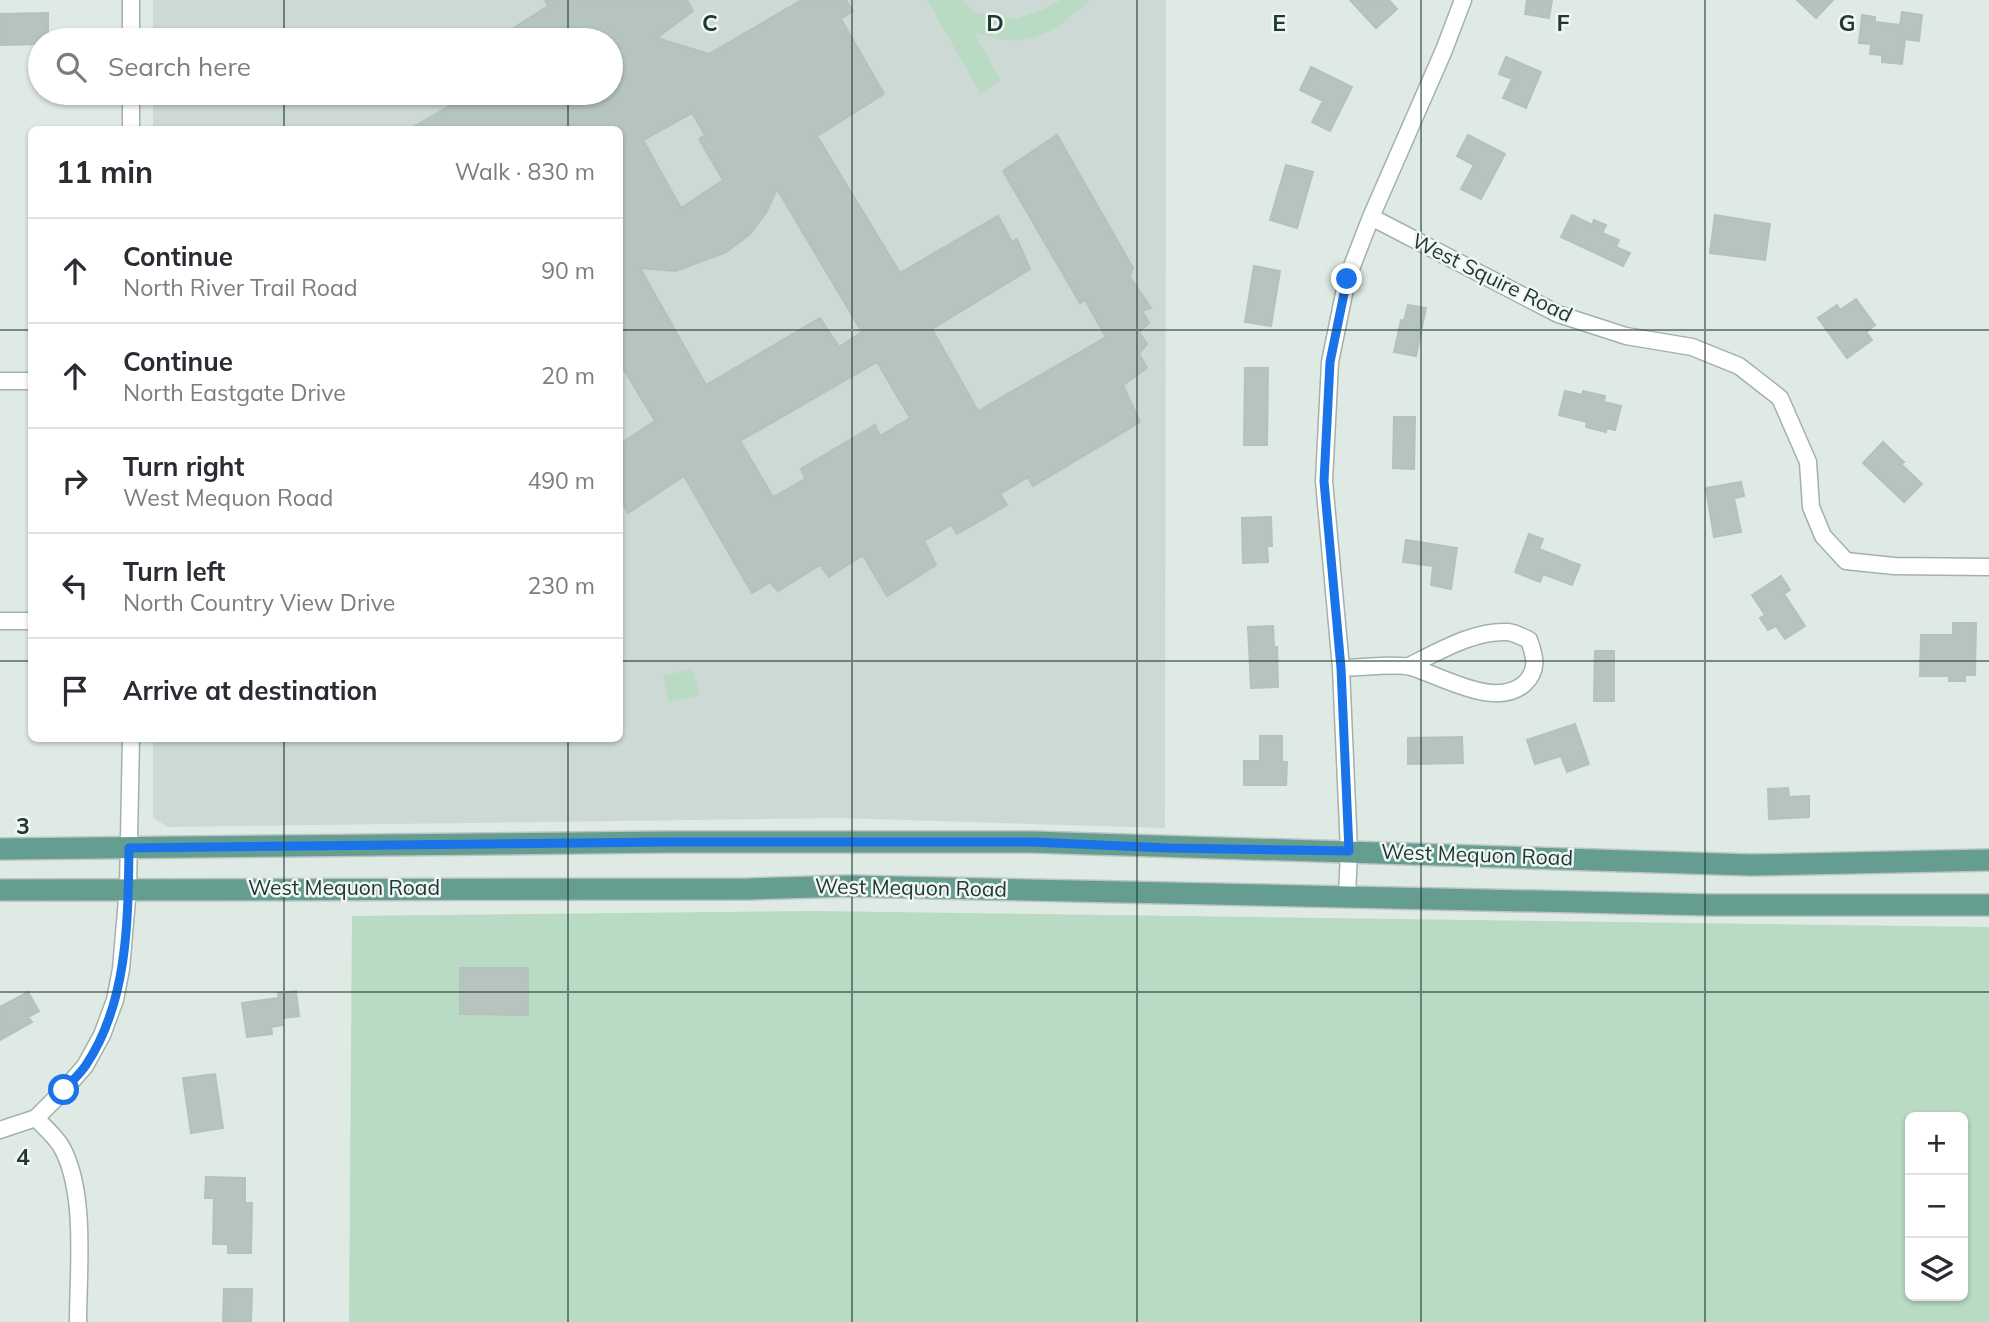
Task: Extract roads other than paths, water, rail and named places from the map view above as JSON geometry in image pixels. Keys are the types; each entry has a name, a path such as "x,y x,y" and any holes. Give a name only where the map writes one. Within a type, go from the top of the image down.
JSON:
{"main road":[{"name":"West Mequon Road","path":"0,849 639,842 1032,842 1751,865 1989,860"},
{"name":"West Mequon Road","path":"0,890 749,889 849,886 1712,905 1989,905"},
{"path":"1954,905 1989,892"}],"street":[{"path":"131,0 131,28"},
{"path":"1347,897 1349,851 1341,668 1324,481 1330,362 1347,279 1463,0"},
{"path":"131,105 131,126"},
{"name":"West Squire Road","path":"1371,217 1558,314 1626,336 1692,346 1738,366 1780,398 1808,463 1811,507 1823,536 1846,561 1894,566 1989,566"},
{"path":"0,380 28,381"},
{"path":"0,621 28,621"},
{"path":"1341,668 1409,666 1462,687 1491,692 1516,691 1531,678 1536,661 1529,640 1509,632 1483,635 1451,646 1409,666"},
{"path":"0,1130 36,1118 85,1066 102,1035 114,1000 121,969 128,888 131,742"},
{"path":"36,1118 61,1145 73,1176 78,1211 78,1322"}]}
